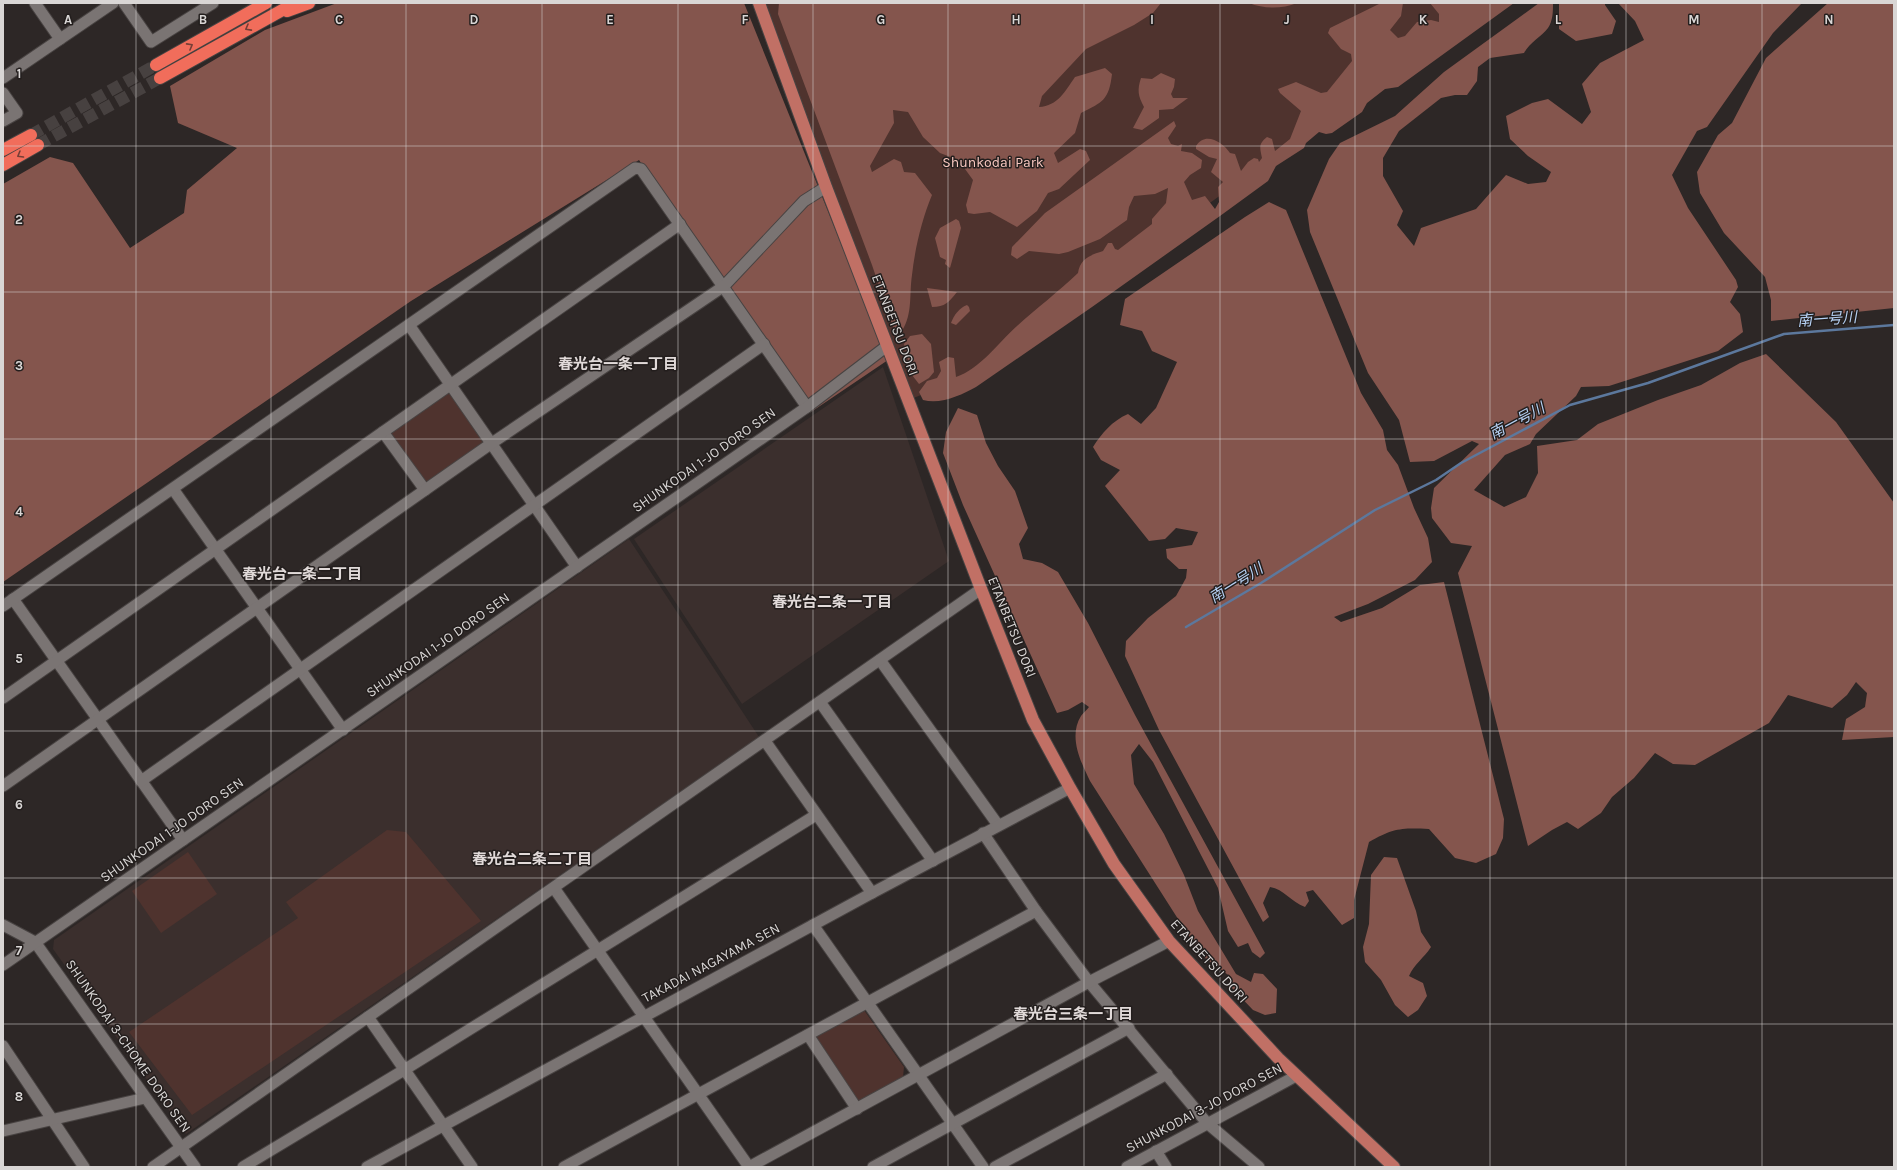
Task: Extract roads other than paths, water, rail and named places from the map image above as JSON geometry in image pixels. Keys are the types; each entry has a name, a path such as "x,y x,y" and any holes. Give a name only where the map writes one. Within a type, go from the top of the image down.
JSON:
{"highway":[{"path":"247,14 261,3"},
{"path":"156,65 266,3"},
{"path":"160,78 295,3"},
{"path":"264,20 309,3"},
{"path":"3,150 34,140 3,165"}],"main road":[{"name":"ETANBETSU DORI","path":"759,3 826,187 981,589 1033,720 1070,788 1114,864 1169,941 1296,1076 1394,1167"}],"street":[{"path":"35,3 60,39"},
{"path":"3,78 113,3"},
{"path":"124,3 151,42 213,3"},
{"path":"3,93 17,113 3,122"},
{"path":"3,606 635,168 641,168 807,407"},
{"path":"3,786 492,443 724,286 804,201 826,187"},
{"path":"3,698 680,224"},
{"path":"409,325 577,567"},
{"path":"141,781 764,344"},
{"name":"SHUNKODAI 1-JO DORO SEN","path":"3,965 807,407 887,346"},
{"path":"383,432 425,490"},
{"path":"173,489 343,730"},
{"path":"153,1167 981,589"},
{"path":"13,599 183,840"},
{"path":"880,660 998,826"},
{"path":"820,702 933,860"},
{"path":"765,741 872,893"},
{"name":"TAKADAI NAGAYAMA SEN","path":"368,1167 983,833 1070,788"},
{"path":"243,1167 404,1070 816,815"},
{"path":"983,833 1036,912 1089,982 1207,1123 1259,1167"},
{"path":"554,888 749,1167 1089,982 1169,941"},
{"path":"564,1167 1036,912"},
{"path":"3,925 35,942"},
{"path":"814,925 982,1167"},
{"name":"SHUNKODAI 3-CHOME DORO SEN","path":"35,942 195,1167"},
{"path":"368,1017 472,1167"},
{"path":"873,1167 1129,1028"},
{"path":"808,1035 857,1109"},
{"path":"3,1046 84,1167"},
{"path":"995,1167 1167,1074"},
{"name":"SHUNKODAI 3-JO DORO SEN","path":"1127,1167 1296,1076"},
{"path":"3,1131 145,1098"},
{"path":"1156,1151 1166,1167"}],"waterway":[{"name":"南一号川","path":"1186,627 1261,583 1375,510 1436,480 1461,463 1570,405 1648,383 1784,334 1894,325"}],"tunnel":[{"path":"31,135 156,65"},
{"path":"38,145 160,78"}],"district":[{"name":"春光台一条一丁目","path":"618,364"},
{"name":"春光台一条二丁目","path":"302,574"},
{"name":"春光台二条一丁目","path":"832,602"},
{"name":"春光台二条二丁目","path":"532,859"},
{"name":"春光台三条一丁目","path":"1073,1014"}],"park label":[{"name":"Shunkodai Park","path":"993,162"}]}
